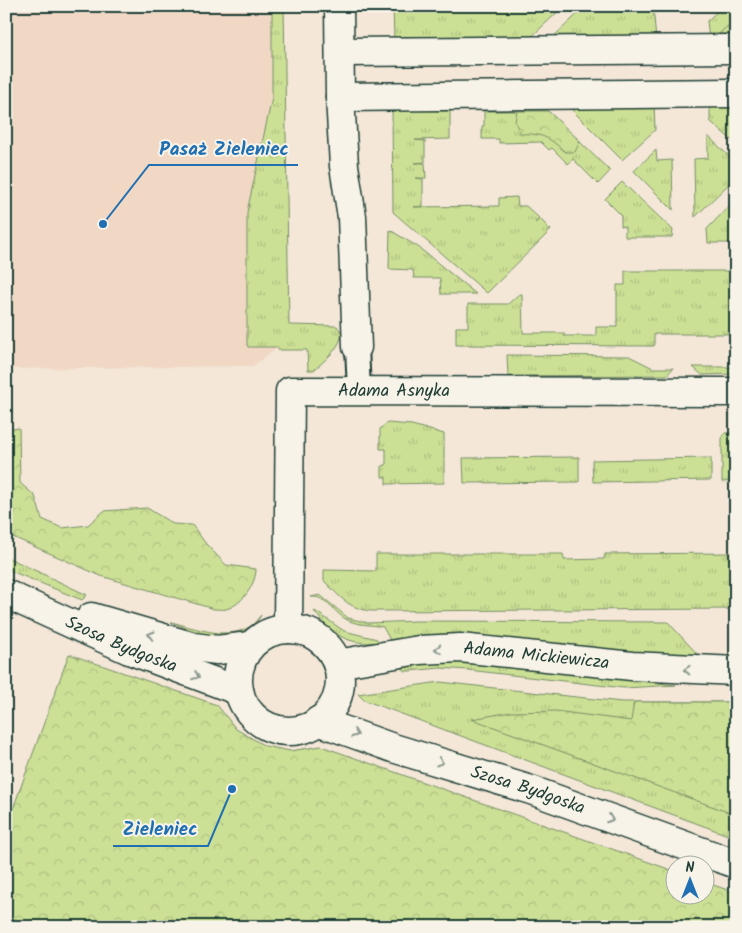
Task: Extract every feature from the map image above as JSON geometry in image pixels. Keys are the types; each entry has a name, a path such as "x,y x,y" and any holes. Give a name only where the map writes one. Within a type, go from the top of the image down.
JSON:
{"street":[{"path":"339,6 340,96 344,166 352,217 357,347"},
{"path":"340,52 736,49"},
{"path":"340,96 736,93"},
{"name":"Adama Asnyka","path":"288,629 290,391 736,392"},
{"name":"Szosa Bydgoska","path":"6,593 194,647 217,650 250,646"},
{"name":"Szosa Bydgoska","path":"6,593 129,650 239,691"},
{"path":"288,629 305,631 318,638 330,650 337,664 340,682 333,705 324,717 311,725 296,730 282,730 267,726 254,717 244,705 239,691 238,675 241,660 250,646 274,630 288,629"},
{"name":"Adama Mickiewicza","path":"337,664 419,650 460,648 632,666 736,671"},
{"name":"Szosa Bydgoska","path":"318,721 393,748 531,790 736,864"}],"lane":[{"path":"357,347 359,391"}],"shaded area":[{"path":"6,6 283,6 289,325 278,347 253,366 6,369"}],"green space":[{"path":"272,6 284,6 289,325 337,326 342,333 335,349 314,370 308,370 307,350 278,350 278,347 248,347 247,344 247,212 272,98"},
{"path":"393,6 564,6 529,39 394,40"},
{"path":"586,6 653,6 656,40 551,39"},
{"path":"723,6 736,6 736,39 709,40 707,21"},
{"path":"736,18 736,34 719,34"},
{"path":"654,105 655,130 622,160 568,106"},
{"path":"710,105 736,105 736,144 710,121"},
{"path":"392,110 450,111 450,139 415,140 425,141 425,162 414,163 425,163 426,178 415,178 423,179 423,206 414,207 499,206 499,198 517,197 518,206 526,206 539,218 535,223 540,219 551,230 487,293 393,212"},
{"path":"484,111 548,111 610,171 598,184 573,159 568,164 552,148 549,150 541,142 499,143 499,139 482,139"},
{"path":"517,111 548,111 580,141 575,152 565,152 545,137 535,134 521,134 515,122"},
{"path":"708,136 736,163 736,177 695,217 694,159 708,158"},
{"path":"656,150 657,161 672,160 673,210 634,171"},
{"path":"622,182 673,230 672,237 625,237 625,227 621,226 621,215 605,199"},
{"path":"736,199 736,243 708,243 707,229"},
{"path":"390,230 418,247 476,294 441,294 440,278 414,278 413,270 389,269"},
{"path":"625,271 736,271 736,334 654,334 654,346 456,345 456,327 468,327 468,304 508,304 519,294 522,294 523,333 564,333 564,336 596,336 596,327 617,327 617,285 625,285"},
{"path":"507,355 629,356 653,368 673,368 667,375 508,376"},
{"path":"693,367 736,367 736,374 702,375"},
{"path":"387,423 412,425 444,434 444,483 386,484 386,477 382,477 382,466 386,465 386,449 380,449 380,429"},
{"path":"19,428 20,483 35,496 42,519 62,528 88,525 104,511 147,508 173,524 192,525 206,544 226,565 256,569 254,581 243,599 232,607 214,609 101,576 6,534 6,430"},
{"path":"725,433 736,433 736,481 722,482 722,438"},
{"path":"579,457 579,482 464,483 463,458"},
{"path":"711,458 711,480 593,482 592,460"},
{"path":"736,553 736,609 371,611 363,610 350,604 324,581 324,570 376,571 376,554 563,554 564,560 604,559 605,554"},
{"path":"6,557 87,595 82,600 6,569"},
{"path":"320,595 348,618 368,623 417,621 668,622 698,655 633,654 459,634 425,635 390,640 383,627 349,621 325,601 311,597"},
{"path":"314,611 344,631 377,639 379,642 359,642 342,637 328,627"},
{"path":"261,615 253,626 243,633 232,636 207,634 171,622 211,632 232,633 251,626"},
{"path":"69,654 217,705 236,729 265,746 290,751 321,746 664,867 664,906 714,906 714,885 736,893 736,927 6,927 6,828"},
{"path":"456,661 676,685 624,688 468,670 440,668 404,671 401,665"},
{"path":"440,682 622,702 736,702 736,838 364,700 358,694"},
{"path":"634,702 736,702 736,815 472,719 511,712 555,711 631,721"}],"place":[{"name":"Pasaż Zieleniec","path":"103,224"},
{"name":"Zieleniec","path":"232,789"}]}
